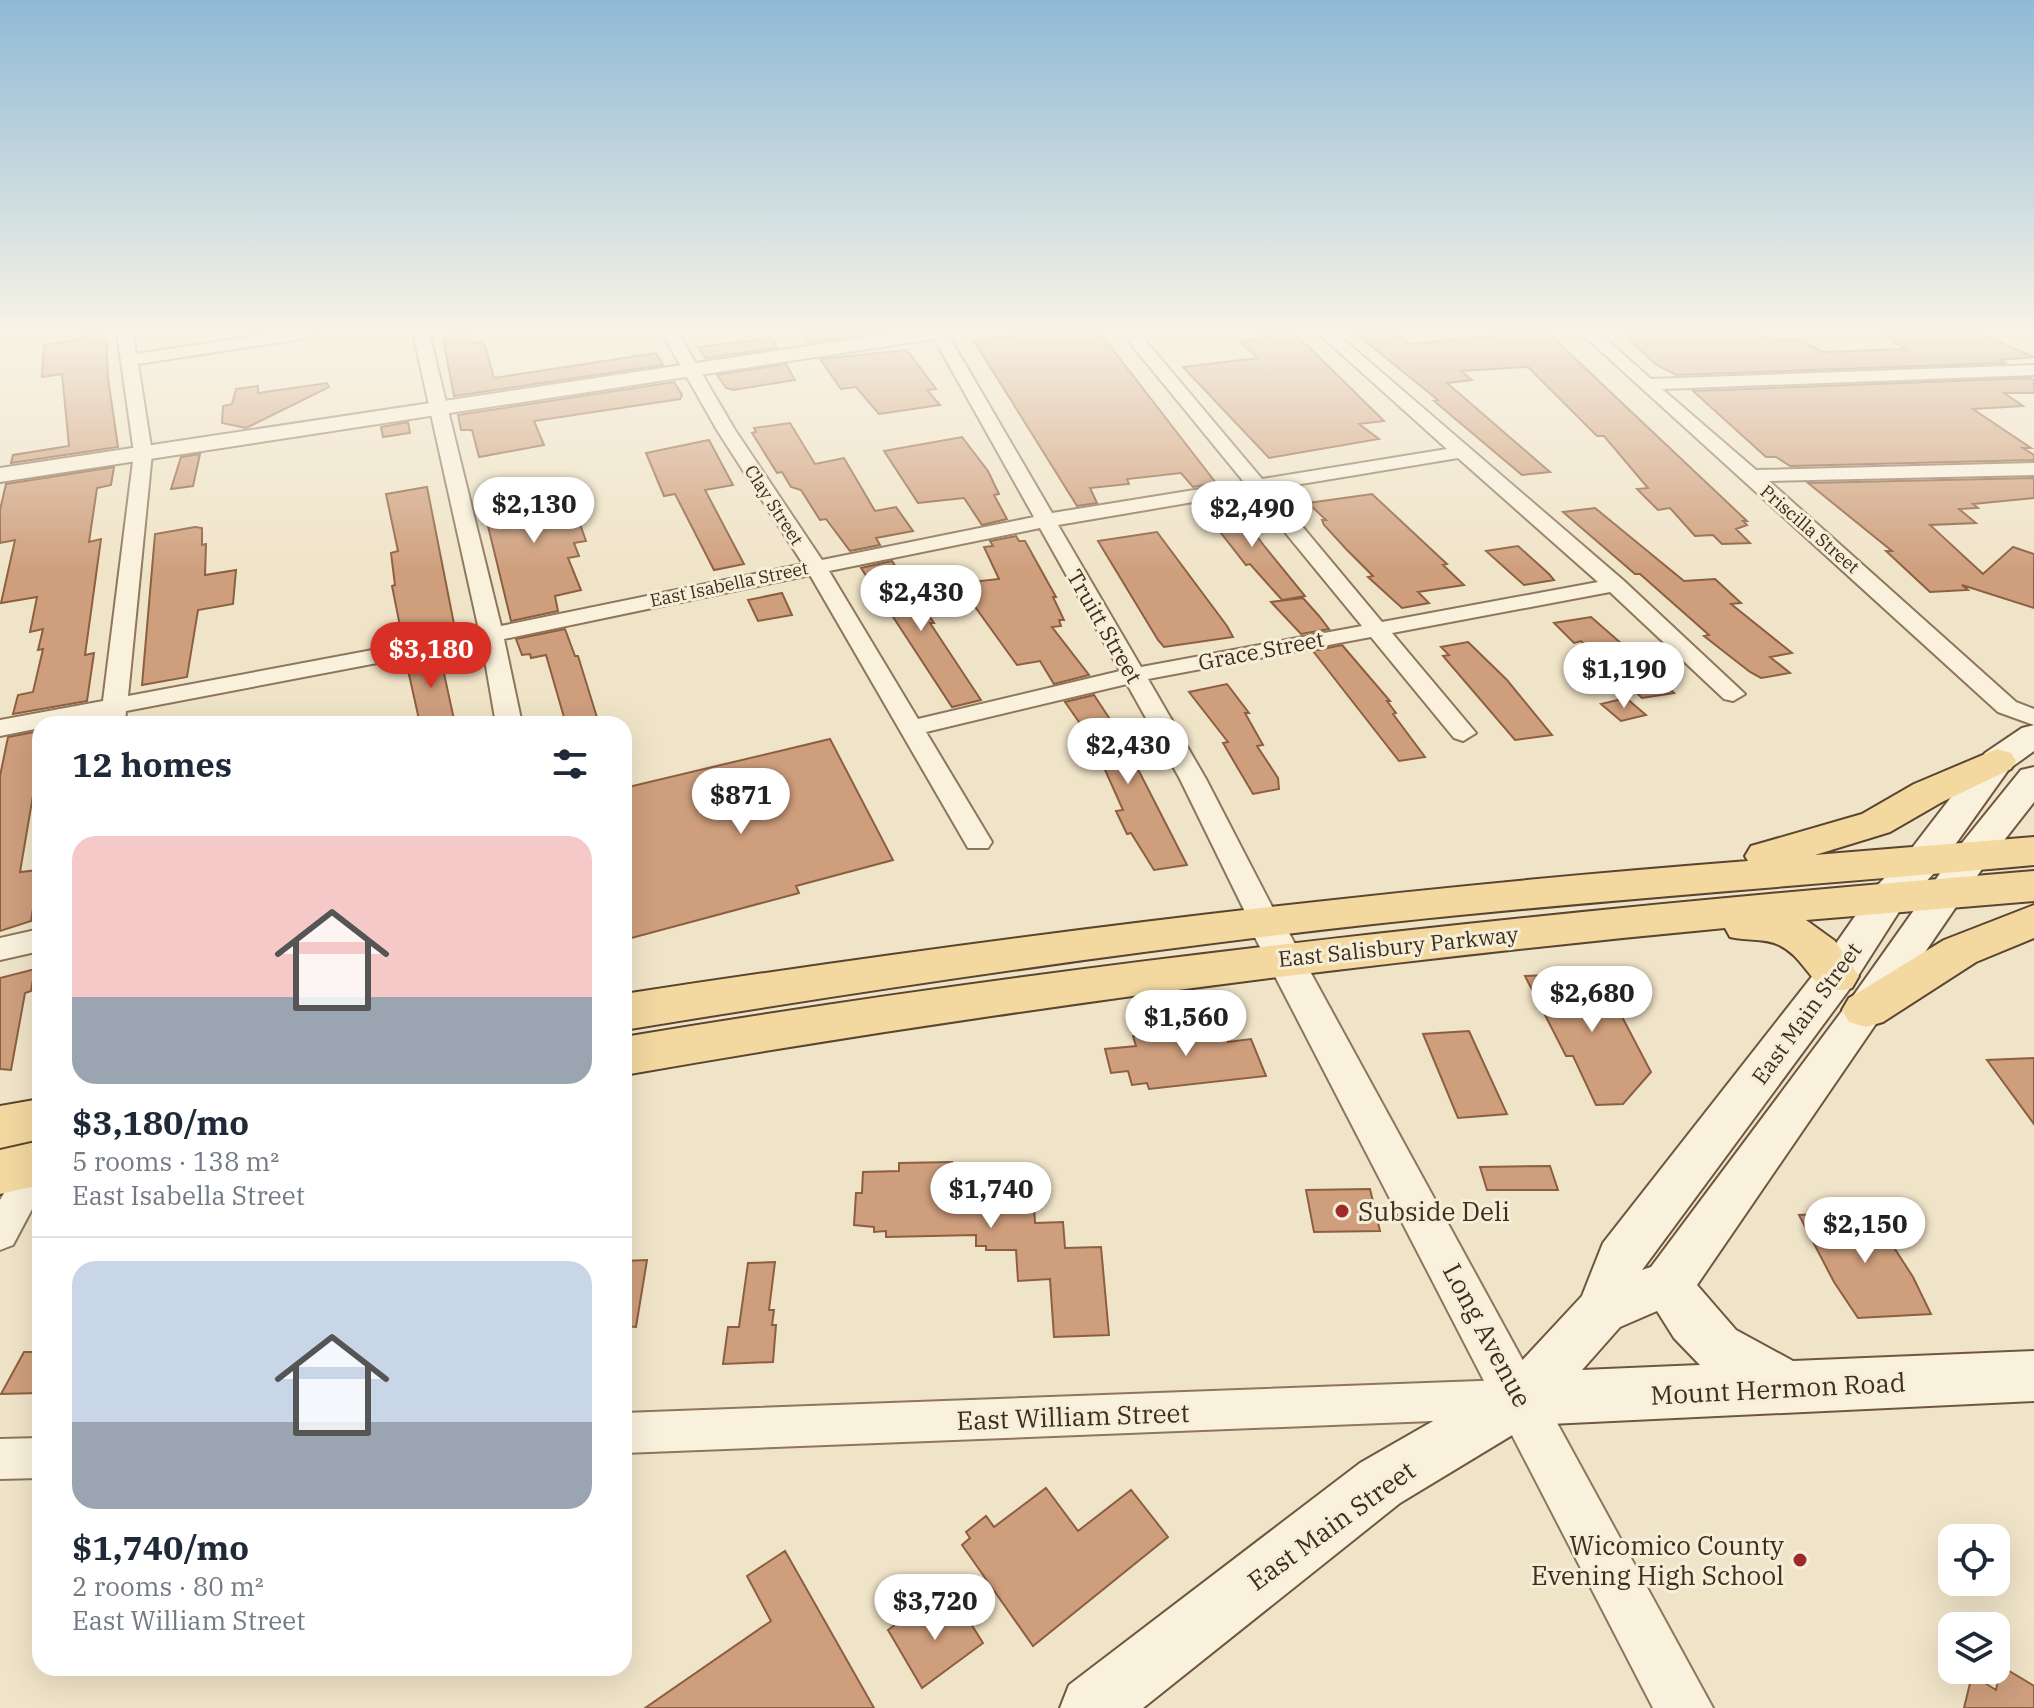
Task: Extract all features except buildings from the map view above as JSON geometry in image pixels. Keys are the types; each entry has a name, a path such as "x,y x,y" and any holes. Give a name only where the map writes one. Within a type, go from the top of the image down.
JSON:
{"main road":[{"name":"East Main Street","path":"1602,1310 1669,1283 1866,1010 1997,761 2034,735"},
{"path":"1677,880 1876,823 1928,793 1997,761"},
{"path":"1971,857 2034,778"},
{"name":"East Salisbury Parkway","path":"632,1011 889,971 1275,940 1605,924 1888,898 1971,857 2034,851"},
{"name":"East Salisbury Parkway","path":"632,1055 1008,994 1275,940 1677,880 1934,877 2034,886"},
{"name":"East Main Street","path":"1092,1708 1380,1483 1522,1399 1602,1310 1621,1259 1836,976 1888,898"},
{"path":"1866,1010 1960,951 2034,920"},
{"path":"1605,924 1688,932 1752,926 1788,928 1811,942 1836,976"},
{"path":"0,1127 32,1156"},
{"path":"1669,1283 1688,1320 1707,1338 1733,1359 1795,1389"},
{"name":"Mount Hermon Road","path":"1522,1399 2034,1376"}],"street":[{"path":"113,715 143,453 137,413"},
{"path":"0,475 405,413"},
{"path":"437,413 494,634 508,716"},
{"name":"Clay Street","path":"717,413 815,566 978,842"},
{"name":"Truitt Street","path":"981,413 1134,675 1238,863 1275,940"},
{"path":"1197,413 1463,733"},
{"path":"1416,413 1615,585 1733,694"},
{"name":"Priscilla Street","path":"1677,413 1893,601 2007,707 2034,718"},
{"name":"East Isabella Street","path":"113,715 815,566 1043,521 1461,452"},
{"path":"1749,476 2034,469"},
{"name":"Grace Street","path":"910,728 1134,675 1615,585"},
{"name":"East Isabella Street","path":"0,728 32,724"},
{"name":"Long Avenue","path":"1275,940 1684,1708"},
{"path":"0,949 32,942"},
{"path":"0,1234 32,1156"},
{"name":"East William Street","path":"632,1433 1522,1399"},
{"path":"0,1459 32,1458"}],"place":[{"name":"Subside Deli","path":"1342,1211"},
{"name":"Wicomico County Evening High School","path":"1800,1560"}]}
